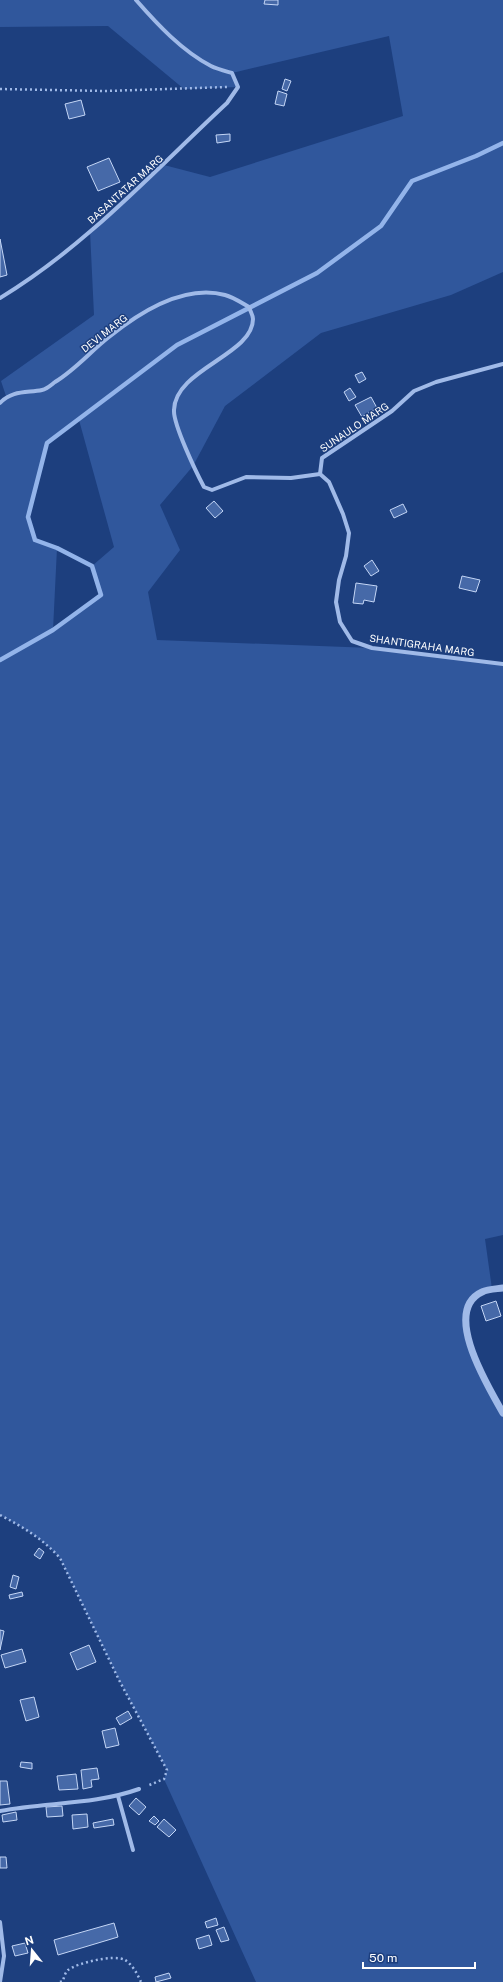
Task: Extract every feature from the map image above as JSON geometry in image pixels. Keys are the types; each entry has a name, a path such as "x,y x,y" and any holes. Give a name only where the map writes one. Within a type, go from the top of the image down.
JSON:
{"street":[{"path":"136,0 150,17 184,48 211,66 232,74 238,87"},
{"name":"BASANTATAR MARG","path":"0,298 26,283 55,261 130,197 227,103 238,87"},
{"name":"DEVI MARG","path":"0,403 6,396 21,392 44,390 58,381 110,336 140,316 172,298 195,293 225,295 249,307 253,319 249,334 228,353 193,377 175,398 174,412 193,466 204,487 212,490 246,477 291,478 320,474"},
{"name":"SUNAULO MARG","path":"320,474 322,458 392,411 414,391 436,382 503,364"},
{"name":"SHANTIGRAHA MARG","path":"320,474 329,482 344,514 349,533 346,556 339,580 336,602 340,622 352,641 372,648 503,664"},
{"path":"503,1288 481,1292 472,1299 466,1309 464,1320 466,1336 488,1386 503,1413"},
{"path":"0,1811 31,1805 84,1803 118,1796 139,1789"},
{"path":"118,1796 133,1850"},
{"path":"0,1922 4,1956 0,1982"}],"path":[{"path":"0,89 106,91 238,87"},
{"path":"0,1515 21,1526 46,1543 60,1558 110,1661 167,1770 164,1779 139,1789"},
{"path":"60,1982 63,1981 66,1972 73,1966 112,1957 125,1960 136,1972 142,1982"}],"shaded area":[{"path":"0,0 503,0 503,272 451,295 321,333 225,406 193,466 160,505 180,550 148,592 157,640 372,648 503,664 503,1235 485,1239 492,1289 481,1292 466,1309 467,1336 503,1413 503,1982 256,1982 164,1779 167,1770 119,1680 60,1558 47,1545 32,1534 0,1515 0,403 6,396 1,381 94,315 90,231 164,165 210,177 403,116 389,36 232,73 238,87 184,89 108,26 0,27","holes":["79,420 114,547 92,566 101,595 53,630 57,548 35,540 28,517 47,444"]}],"building":[{"path":"265,0 278,0 278,5 264,4"},
{"path":"285,79 291,81 287,91 282,89"},
{"path":"278,91 287,94 284,106 275,104"},
{"path":"81,100 85,115 69,119 65,104"},
{"path":"230,134 230,141 217,143 216,135"},
{"path":"109,158 120,182 98,191 87,167"},
{"path":"0,239 7,275 0,277"},
{"path":"362,372 366,379 359,383 355,375"},
{"path":"350,388 356,397 349,401 344,392"},
{"path":"371,397 377,408 362,417 355,405"},
{"path":"214,501 223,511 215,518 206,508"},
{"path":"403,504 407,512 394,518 390,510"},
{"path":"372,560 379,571 371,576 364,566"},
{"path":"462,576 480,580 476,592 459,588"},
{"path":"356,583 377,586 374,602 364,600 363,604 353,603"},
{"path":"496,1301 501,1316 486,1321 481,1306"},
{"path":"39,1548 44,1552 40,1559 34,1555"},
{"path":"13,1575 19,1577 16,1589 10,1587"},
{"path":"22,1592 23,1596 10,1599 9,1595"},
{"path":"0,1630 4,1631 0,1650"},
{"path":"89,1645 96,1662 77,1670 70,1653"},
{"path":"22,1649 26,1662 5,1668 1,1655"},
{"path":"34,1697 39,1717 26,1721 20,1700"},
{"path":"128,1711 132,1718 120,1725 116,1718"},
{"path":"115,1728 119,1745 106,1748 102,1731"},
{"path":"21,1762 32,1763 32,1769 20,1767"},
{"path":"97,1768 99,1779 91,1780 92,1787 83,1789 81,1770"},
{"path":"76,1774 78,1789 59,1790 57,1776"},
{"path":"0,1781 7,1781 10,1804 0,1805"},
{"path":"136,1798 146,1807 139,1815 129,1806"},
{"path":"62,1806 63,1816 47,1817 46,1807"},
{"path":"16,1812 17,1820 3,1822 2,1815"},
{"path":"87,1814 88,1827 73,1829 72,1815"},
{"path":"154,1816 159,1821 155,1825 149,1821"},
{"path":"113,1819 114,1825 94,1828 93,1823"},
{"path":"164,1819 176,1830 169,1837 157,1827"},
{"path":"0,1857 6,1857 7,1868 0,1868"},
{"path":"216,1918 218,1925 207,1928 205,1922"},
{"path":"114,1923 118,1937 58,1955 54,1940"},
{"path":"224,1927 229,1940 221,1942 216,1930"},
{"path":"209,1935 212,1945 199,1949 196,1939"},
{"path":"25,1943 28,1953 15,1956 12,1946"},
{"path":"169,1973 171,1978 156,1982 155,1977"}],"waterway":[{"path":"0,660 53,630 101,595 92,566 57,548 35,540 28,517 47,443 177,345 317,273 381,226 412,181 476,156 503,143"}]}
